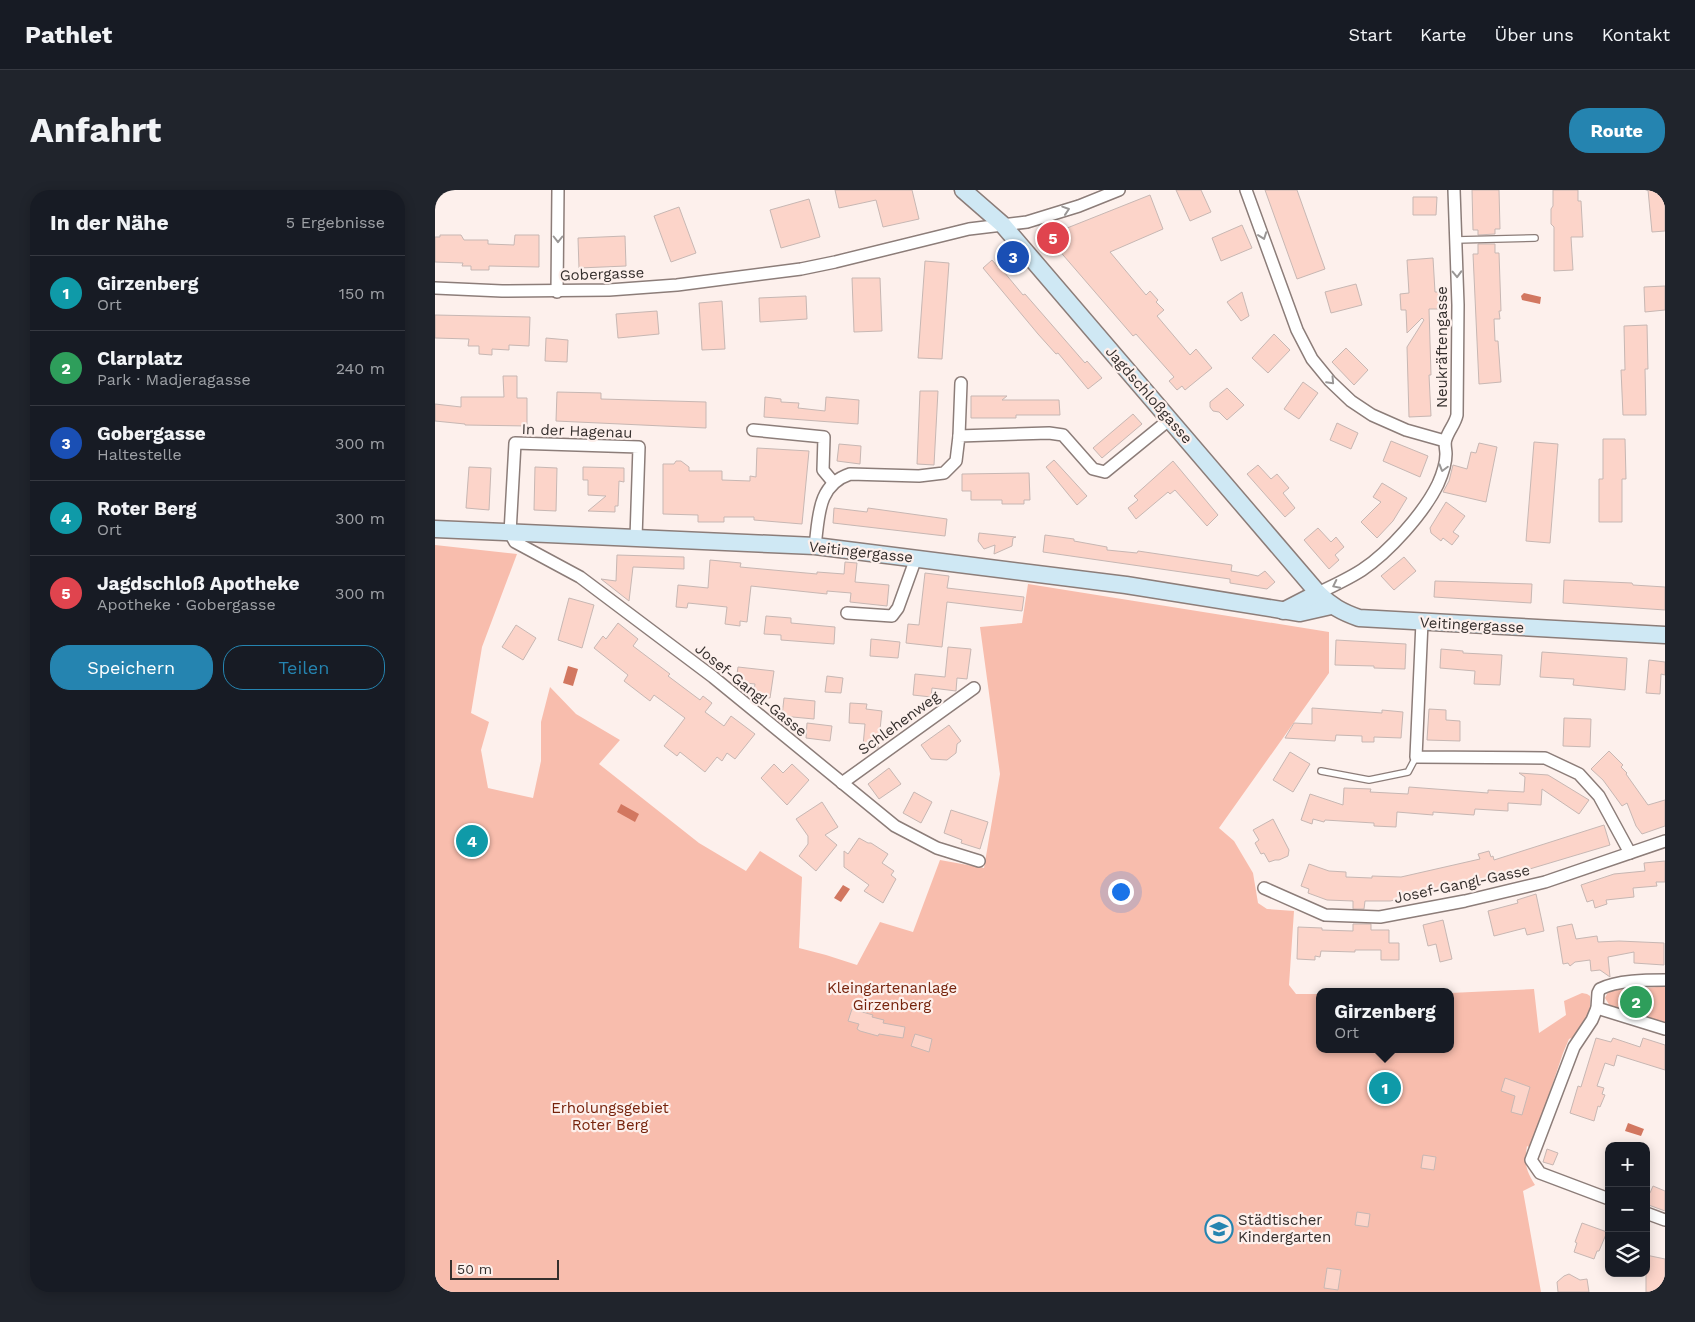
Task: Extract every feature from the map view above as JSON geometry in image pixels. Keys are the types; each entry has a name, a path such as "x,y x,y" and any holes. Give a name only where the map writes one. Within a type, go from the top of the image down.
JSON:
{"street":[{"path":"557,292 558,190"},
{"name":"Jagdschloßgasse","path":"963,190 1002,224 1331,606"},
{"name":"Gobergasse","path":"435,288 557,292 673,286 801,268 835,262 969,229 1027,222 1079,206 1119,190"},
{"path":"1246,190 1297,330 1312,359 1330,381 1351,401 1372,415 1406,430 1445,441"},
{"name":"Neukräftengasse","path":"1318,593 1364,569 1380,555 1416,519 1440,478 1445,463 1445,441 1455,423 1457,414 1458,305 1454,190"},
{"path":"815,546 821,503 833,482 841,476 850,474 919,476 944,473 956,461 961,383"},
{"path":"959,436 1049,433 1063,435 1093,469 1105,472 1170,419"},
{"path":"753,430 823,436 823,470 833,482"},
{"name":"In der Hagenau","path":"510,533 515,443 620,446 639,447 636,538"},
{"name":"Veitingergasse","path":"435,529 815,546 1126,585 1300,613 1331,606 1343,613 1359,618 1665,636"},
{"name":"Josef-Gangl-Gasse","path":"510,533 515,542 580,577 596,588 713,677 895,826 937,848 979,861"},
{"path":"847,613 892,616 899,608 915,558"},
{"path":"1283,611 1318,593"},
{"path":"1421,622 1416,757 1545,758 1579,774 1599,796 1630,853"},
{"name":"Schlehenweg","path":"842,783 974,688"},
{"name":"Josef-Gangl-Gasse","path":"1264,888 1325,914 1380,917 1465,901 1545,882 1665,841"},
{"path":"1605,1197 1540,1173 1531,1160 1574,1046 1592,1020 1597,1008 1598,993 1605,986 1665,980"},
{"path":"1597,1008 1665,1029"},
{"path":"1650,1214 1665,1220"}],"lane":[{"path":"1456,240 1535,238"},
{"path":"1321,772 1369,780 1408,772 1416,757"}],"green space":[{"name":"Erholungsgebiet Roter Berg","path":"435,545 517,554 482,647 471,713 489,722 481,750 488,788 533,798 541,761 541,722 550,687 576,714 620,740 599,764 699,843 746,871 760,851 802,877 799,948 857,965 880,922 913,932 940,860 984,868 1000,774 980,627 1022,623 1028,584 1329,632 1329,673 1219,828 1234,841 1253,873 1258,903 1267,909 1294,911 1289,985 1296,994 1316,994 1316,1053 1454,1053 1454,993 1534,989 1539,1033 1566,1015 1564,1001 1582,993 1590,996 1590,1009 1586,1021 1579,1032 1569,1039 1531,1148 1527,1146 1527,1167 1535,1185 1523,1191 1541,1292 435,1292"},
{"path":"1665,987 1665,1023 1610,1006 1605,998 1608,992 1614,990"}],"shaded area":[{"path":"1524,293 1541,297 1540,304 1522,300 1521,296"},
{"path":"568,666 578,669 573,686 563,683"},
{"path":"621,804 639,814 635,822 617,812"},
{"path":"843,885 850,889 841,902 834,898"},
{"path":"1628,1123 1644,1129 1641,1136 1625,1131"}],"building":[{"path":"835,190 912,190 919,219 883,227 876,200 839,208"},
{"path":"1176,190 1201,190 1211,212 1190,221"},
{"path":"1265,190 1297,190 1325,269 1297,279"},
{"path":"1472,190 1499,190 1500,229 1495,229 1495,234 1478,235 1478,230 1473,230"},
{"path":"1553,190 1578,190 1578,201 1581,201 1583,237 1571,237 1573,270 1554,271 1554,227 1551,224"},
{"path":"1648,190 1665,190 1665,231 1652,232"},
{"path":"1150,195 1163,229 1110,252 1146,295 1150,291 1158,300 1156,302 1164,310 1157,316 1190,355 1196,349 1212,368 1185,390 1182,386 1177,390 1169,381 1174,377 1136,334 1133,336 1051,241 1052,234"},
{"path":"1413,197 1437,197 1436,215 1413,215"},
{"path":"809,199 820,237 781,248 770,210"},
{"path":"679,207 696,253 671,262 654,216"},
{"path":"1242,225 1252,248 1221,261 1212,238"},
{"path":"440,235 461,235 464,240 488,240 488,244 514,245 515,235 539,235 539,267 489,266 489,270 471,270 471,266 462,266 463,263 435,262 435,237 440,237"},
{"path":"625,236 626,266 579,268 578,238"},
{"path":"1478,244 1495,244 1495,253 1499,253 1501,311 1499,311 1500,319 1494,319 1495,341 1498,341 1501,382 1479,384 1473,254 1478,254"},
{"path":"1433,258 1435,292 1441,292 1442,309 1429,309 1431,416 1409,417 1407,347 1424,320 1422,318 1407,333 1406,310 1401,310 1400,294 1409,293 1407,260"},
{"path":"992,260 1023,295 1025,294 1085,363 1087,361 1102,378 1088,389 1058,353 1056,354 1038,334 983,268"},
{"path":"925,261 949,263 942,359 918,358"},
{"path":"852,278 880,278 882,331 854,332"},
{"path":"1356,284 1362,305 1331,313 1325,292"},
{"path":"1665,286 1665,310 1645,312 1644,287"},
{"path":"1242,292 1249,316 1241,321 1227,302"},
{"path":"806,296 807,319 760,322 759,298"},
{"path":"722,301 725,349 702,350 699,303"},
{"path":"657,311 659,334 618,338 616,314"},
{"path":"435,315 530,317 529,346 509,345 509,350 492,349 492,355 479,354 479,346 468,346 469,339 435,338"},
{"path":"1647,325 1648,369 1645,369 1646,415 1623,415 1621,370 1625,370 1624,326"},
{"path":"1274,334 1290,350 1268,373 1252,358"},
{"path":"546,338 568,340 567,362 545,361"},
{"path":"1346,348 1368,370 1354,385 1332,362"},
{"path":"503,376 517,376 517,398 527,398 527,426 465,425 435,421 435,404 461,407 461,397 504,397"},
{"path":"1303,382 1318,393 1299,419 1284,409"},
{"path":"1227,388 1244,405 1227,420 1219,412 1213,411 1210,407 1210,402"},
{"path":"920,391 938,391 934,465 917,464"},
{"path":"557,392 601,393 601,399 706,402 706,428 556,421"},
{"path":"971,396 1007,396 1002,400 1059,400 1060,415 1016,415 1016,418 971,418"},
{"path":"765,397 781,399 781,402 799,403 798,408 825,411 826,397 859,400 858,424 764,417"},
{"path":"1133,414 1142,424 1102,458 1093,448"},
{"path":"1337,423 1358,433 1351,449 1330,440"},
{"path":"1603,439 1625,439 1626,479 1622,479 1622,522 1599,522 1599,479 1603,479"},
{"path":"1391,441 1428,456 1420,477 1383,461"},
{"path":"1534,442 1558,444 1550,543 1526,541"},
{"path":"1479,443 1497,447 1486,502 1443,492 1449,481 1453,465 1467,469 1471,452 1476,453"},
{"path":"839,444 861,446 860,464 837,461"},
{"path":"757,448 809,451 802,524 754,520 754,517 724,517 724,522 698,522 698,515 663,514 663,464 674,464 676,461 681,461 689,467 689,471 722,471 722,480 750,481 750,476 756,477"},
{"path":"1054,460 1087,496 1077,505 1046,467"},
{"path":"1173,461 1218,515 1207,526 1175,490 1170,494 1168,492 1136,519 1128,508 1138,500 1134,496"},
{"path":"1258,465 1271,479 1277,474 1289,488 1283,493 1295,508 1285,517 1247,474"},
{"path":"469,467 491,468 489,510 466,508"},
{"path":"535,467 557,468 556,511 534,510"},
{"path":"583,467 624,468 624,482 619,481 618,506 615,506 615,512 588,511 606,496 588,495 588,480 583,480"},
{"path":"1029,473 1030,500 1024,500 1024,504 1002,504 1002,500 971,500 971,491 962,491 962,474"},
{"path":"1382,483 1407,498 1393,521 1377,538 1361,522 1381,502 1373,497"},
{"path":"1446,502 1465,516 1453,532 1459,536 1452,545 1443,538 1441,541 1431,533 1430,528"},
{"path":"834,508 867,512 868,508 947,519 945,536 833,523"},
{"path":"1318,528 1331,542 1336,537 1344,547 1335,555 1339,560 1329,569 1304,540"},
{"path":"979,533 1016,537 1013,538 1012,546 994,554 995,545 984,549 978,541"},
{"path":"1045,535 1074,539 1074,541 1107,547 1107,550 1137,553 1138,551 1232,565 1231,571 1258,576 1265,571 1275,582 1267,589 1230,583 1230,579 1043,552"},
{"path":"617,555 684,557 684,569 633,567 629,601 601,579 616,581"},
{"path":"1404,557 1416,571 1394,590 1381,576"},
{"path":"710,560 741,563 740,567 817,574 817,572 844,574 845,562 857,563 855,582 889,585 887,606 850,602 851,593 827,591 827,594 751,586 747,622 740,621 740,626 725,624 727,607 688,603 687,608 676,607 678,585 708,588"},
{"path":"925,573 949,576 947,588 1024,597 1022,611 947,602 942,647 906,643 908,624 919,625"},
{"path":"1564,580 1632,583 1633,585 1665,587 1665,610 1563,603"},
{"path":"1435,581 1532,584 1531,603 1434,597"},
{"path":"569,598 594,605 582,648 558,640"},
{"path":"766,616 791,618 791,623 835,627 834,644 781,640 781,635 764,634"},
{"path":"618,623 638,639 633,646 670,674 668,676 700,700 703,696 712,703 705,712 724,726 731,716 755,734 735,759 727,753 722,761 717,757 705,772 680,752 677,756 664,746 685,718 654,695 650,701 624,681 628,675 594,648 603,636 606,639"},
{"path":"516,625 536,638 523,660 502,647"},
{"path":"871,639 900,642 898,658 870,656"},
{"path":"1336,640 1406,644 1405,669 1335,665"},
{"path":"948,647 971,649 967,679 957,678 956,691 932,688 931,697 913,695 915,674 945,677"},
{"path":"1441,649 1463,651 1463,653 1502,655 1500,685 1474,684 1475,671 1440,668"},
{"path":"1542,652 1627,658 1625,690 1573,685 1574,679 1540,677"},
{"path":"1649,660 1665,662 1665,675 1661,674 1660,694 1646,693"},
{"path":"738,667 774,671 770,698 753,696 755,684 736,682"},
{"path":"827,676 843,678 841,693 825,692"},
{"path":"784,698 815,701 814,719 782,716"},
{"path":"850,703 867,704 866,709 882,711 878,748 863,746 865,724 849,723"},
{"path":"1312,708 1382,713 1382,710 1403,712 1401,738 1374,737 1374,742 1362,742 1362,736 1336,735 1335,741 1285,738 1294,723 1312,724"},
{"path":"1429,709 1446,710 1446,720 1460,721 1460,741 1427,740"},
{"path":"1564,718 1591,719 1590,747 1563,746"},
{"path":"807,723 832,726 830,741 806,738"},
{"path":"949,725 961,741 957,744 956,753 947,760 931,759 921,745"},
{"path":"1609,751 1623,765 1621,767 1648,805 1665,800 1665,826 1642,834 1636,826 1627,803 1622,806 1603,780 1591,769"},
{"path":"1290,752 1310,764 1293,792 1273,780"},
{"path":"774,764 783,773 792,764 809,780 787,805 761,778"},
{"path":"889,768 901,784 879,799 868,784"},
{"path":"1519,773 1548,775 1589,800 1579,814 1542,789 1541,805 1508,803 1508,811 1475,809 1474,815 1433,812 1433,815 1397,812 1396,827 1374,826 1374,823 1325,820 1324,822 1313,819 1312,824 1301,820 1310,794 1343,805 1344,788 1371,789 1370,792 1408,794 1409,787 1488,793 1488,790 1524,792 1525,777"},
{"path":"914,792 932,802 921,823 903,813"},
{"path":"822,802 838,827 825,835 837,845 816,871 799,856 808,844 808,836 796,819"},
{"path":"951,810 988,822 980,849 961,843 962,840 944,833"},
{"path":"1273,819 1289,850 1288,856 1269,862 1264,853 1261,854 1255,843 1259,840 1253,830"},
{"path":"1604,825 1610,845 1462,887 1390,901 1365,901 1364,909 1353,909 1353,901 1327,900 1308,893 1309,889 1301,886 1309,864 1329,871 1346,872 1346,877 1401,877 1480,859 1478,854 1489,851 1494,860"},
{"path":"859,838 888,854 882,863 894,871 891,875 896,879 883,903 864,891 869,885 844,867 844,851 848,854"},
{"path":"1665,861 1665,882 1656,882 1657,886 1633,888 1634,897 1606,900 1607,904 1595,908 1593,900 1587,902 1581,885 1614,874 1645,871 1644,863"},
{"path":"1536,894 1544,931 1527,935 1525,928 1494,936 1488,911 1518,903 1517,900"},
{"path":"1443,920 1452,959 1440,962 1436,944 1428,946 1423,925"},
{"path":"1353,924 1371,924 1371,930 1389,930 1389,943 1399,943 1399,960 1381,960 1381,950 1355,950 1355,952 1321,951 1320,957 1315,956 1315,960 1297,959 1298,927 1353,931"},
{"path":"1572,924 1576,939 1597,936 1598,942 1664,943 1664,965 1634,963 1634,952 1608,957 1610,977 1600,970 1591,971 1590,960 1575,962 1570,966 1568,963 1563,964 1557,927"},
{"path":"852,1009 873,1015 872,1017 884,1020 883,1023 905,1027 903,1038 879,1034 878,1036 860,1031 857,1029 859,1024 848,1021"},
{"path":"915,1034 932,1039 929,1052 911,1046"},
{"path":"1596,1038 1611,1042 1613,1038 1640,1047 1643,1038 1665,1045 1665,1070 1617,1055 1614,1066 1605,1063 1597,1086 1604,1088 1602,1094 1605,1095 1600,1107 1598,1106 1594,1121 1570,1113 1578,1086 1581,1087"},
{"path":"1505,1078 1530,1087 1522,1115 1511,1112 1515,1096 1501,1091"},
{"path":"1547,1149 1558,1153 1553,1165 1543,1162"},
{"path":"1423,1155 1436,1157 1434,1170 1421,1168"},
{"path":"1653,1186 1665,1191 1665,1211 1650,1205 1650,1193"},
{"path":"1357,1212 1370,1214 1368,1227 1355,1225"},
{"path":"1582,1223 1605,1231 1605,1237 1594,1259 1574,1252 1577,1243 1575,1242"},
{"path":"1650,1256 1665,1259 1665,1292 1646,1292 1646,1277 1650,1277"},
{"path":"1327,1268 1341,1270 1338,1290 1324,1288"},
{"path":"1569,1274 1580,1280 1587,1279 1589,1292 1558,1292 1557,1282"}],"place":[{"name":"Jagdschloß Apotheke","path":"1053,238"},
{"name":"Gobergasse","path":"1013,257"},
{"name":"Roter Berg","path":"472,841"},
{"name":"Clarplatz","path":"1636,1002"},
{"name":"Girzenberg","path":"1385,1088"},
{"name":"Städtischer Kindergarten","path":"1219,1229"}],"park label":[{"name":"Kleingartenanlage Girzenberg","path":"892,996"}]}
